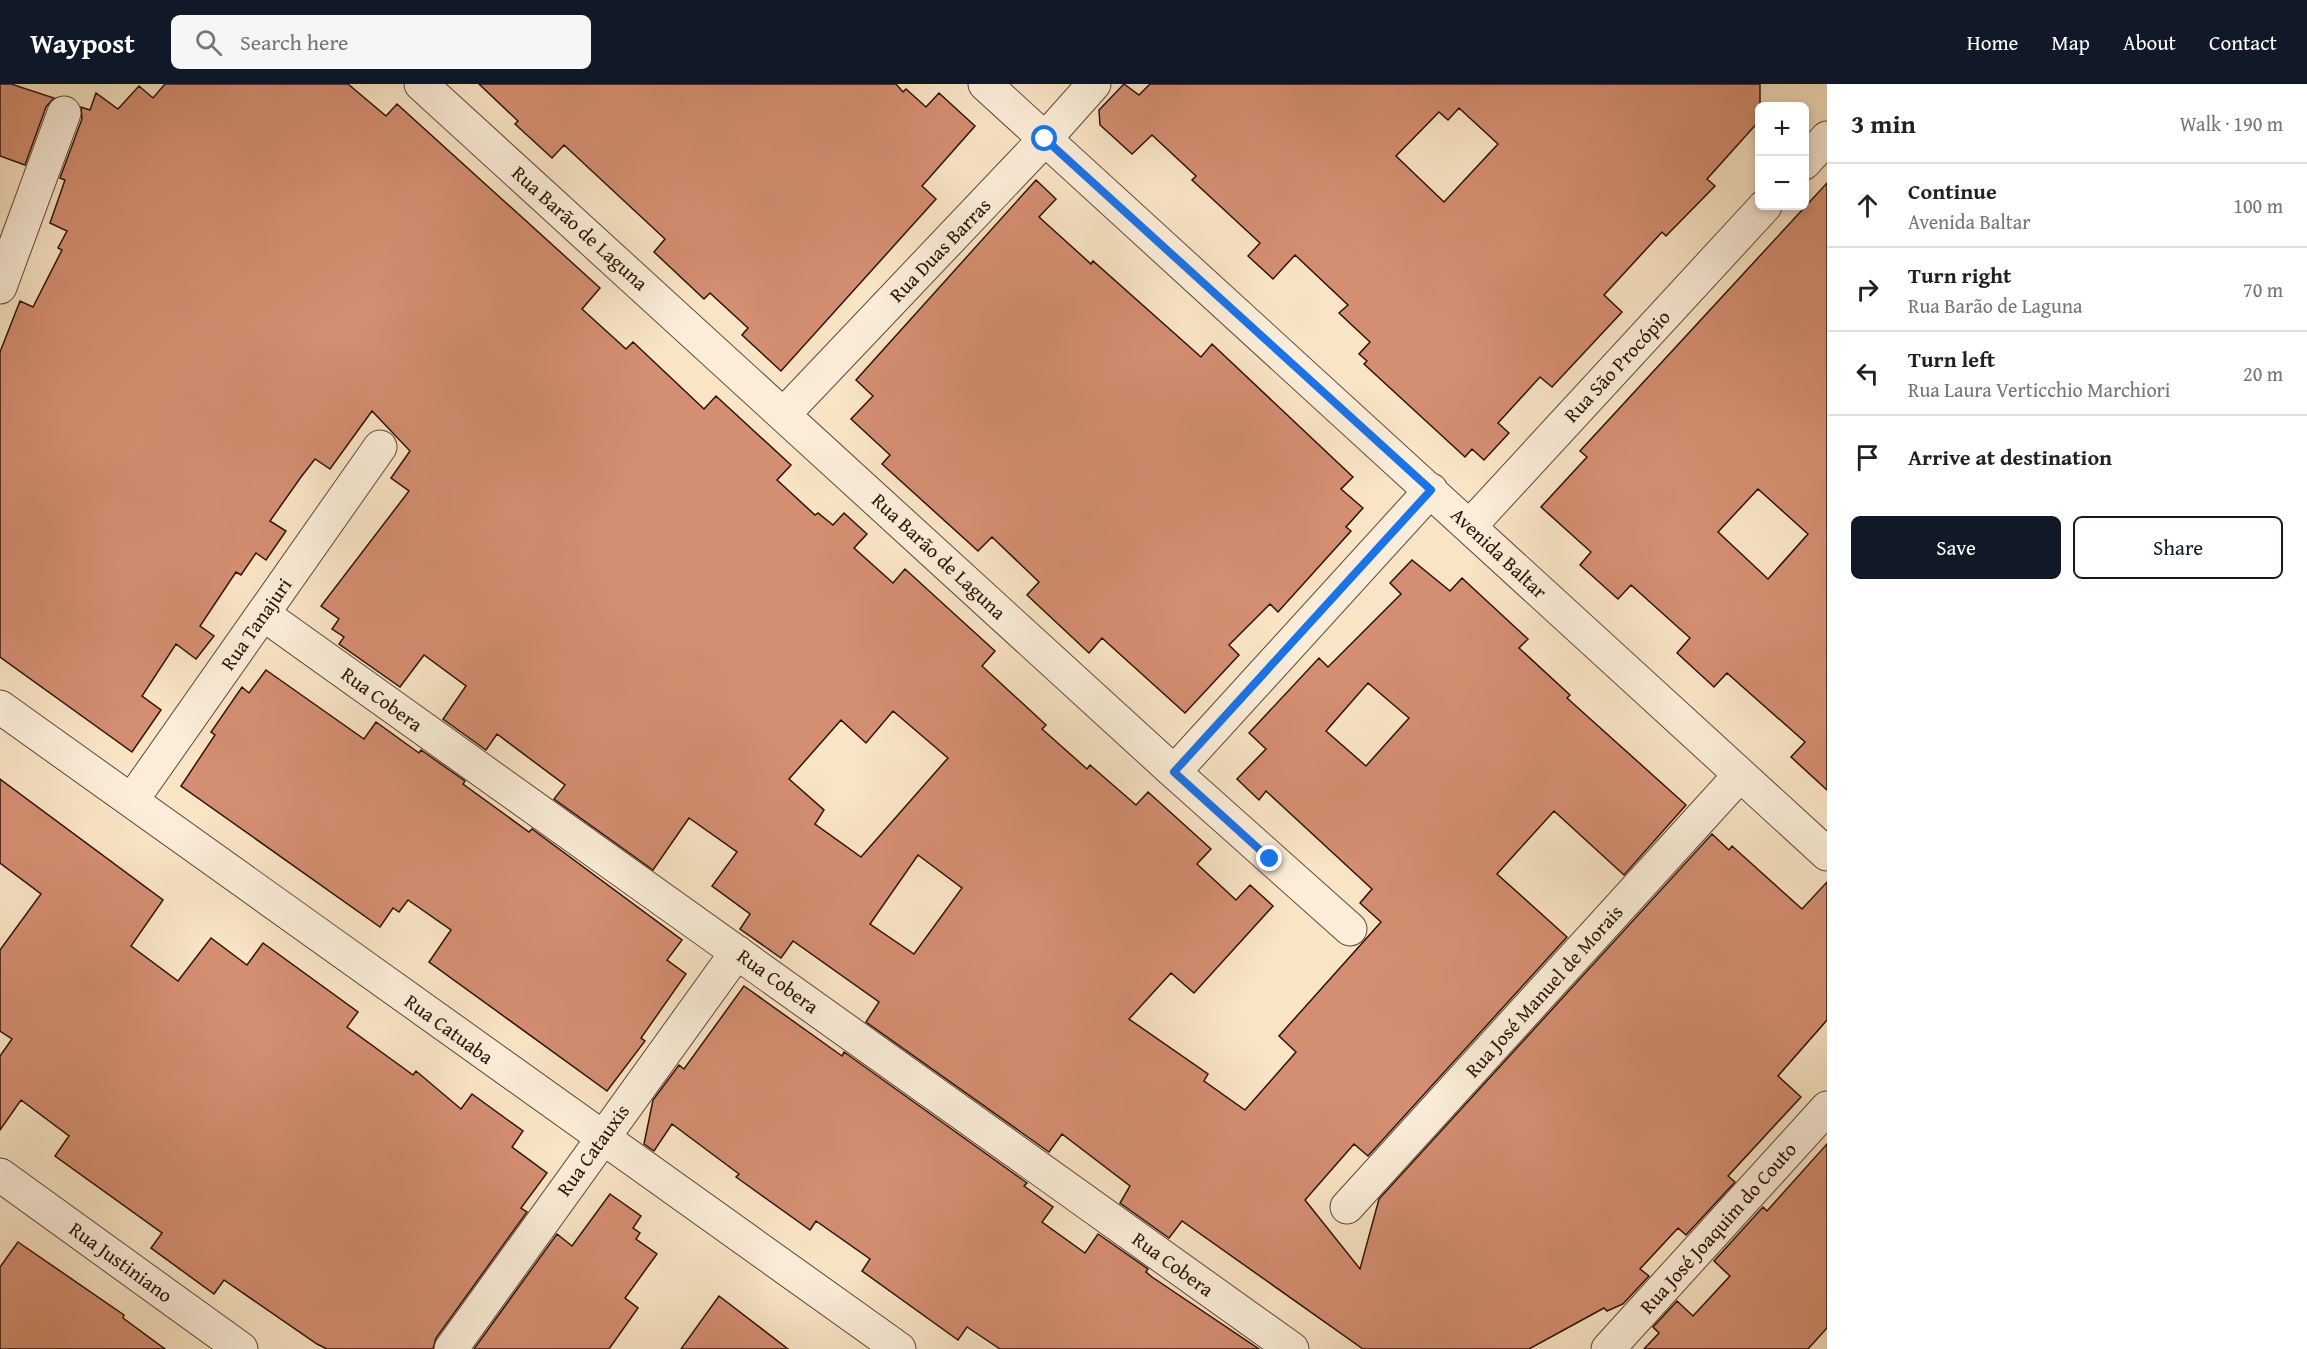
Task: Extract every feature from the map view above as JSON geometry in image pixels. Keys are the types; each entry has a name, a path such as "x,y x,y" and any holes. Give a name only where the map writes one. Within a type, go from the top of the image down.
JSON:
{"street":[{"name":"Rua Barão de Laguna","path":"421,84 1174,772 1350,929"},
{"name":"Avenida Baltar","path":"985,84 1827,854"},
{"name":"Rua Duas Barras","path":"784,414 1045,139 1094,84"},
{"path":"0,287 64,113"},
{"path":"1809,158 1827,138"},
{"name":"Rua São Procópio","path":"1470,526 1761,210"},
{"name":"Rua Tanajuri","path":"132,800 380,447"},
{"path":"1174,772 1431,490"},
{"name":"Rua Cobera","path":"263,614 1285,1347"},
{"name":"Rua Catuaba","path":"0,707 899,1349"},
{"name":"Rua José Manuel de Morais","path":"1347,1207 1740,775"},
{"name":"Rua Catauxis","path":"451,1349 737,952"},
{"name":"Rua José Joaquim do Couto","path":"1608,1349 1827,1108"},
{"name":"Rua Justiniano","path":"0,1175 242,1349"}],"building":[{"path":"0,84 11,84 54,98 46,107 25,165 0,156"},
{"path":"165,84 348,84 386,116 397,104 600,288 582,309 626,349 633,342 704,409 716,396 791,465 777,480 815,515 818,513 833,525 844,513 867,534 854,548 893,583 905,569 995,651 982,666 1046,725 1042,729 1087,769 1090,765 1136,805 1148,792 1211,849 1197,864 1236,900 1250,885 1273,906 1194,993 1171,973 1129,1019 1208,1074 1204,1081 1245,1110 1296,1052 1279,1036 1381,922 1360,903 1372,889 1266,791 1259,800 1237,779 1266,749 1249,733 1319,658 1328,667 1401,594 1390,583 1412,560 1450,591 1462,578 1528,639 1519,648 1570,695 1567,698 1686,805 1624,875 1554,811 1497,874 1567,937 1368,1156 1354,1144 1305,1200 1360,1269 1379,1199 1712,834 1729,850 1732,846 1802,909 1827,882 1827,1020 1778,1076 1801,1097 1728,1176 1735,1182 1686,1235 1678,1228 1640,1269 1649,1276 1623,1304 1607,1311 1604,1308 1529,1349 1363,1349 1182,1221 1169,1238 1120,1203 1130,1186 1062,1134 1049,1152 866,1022 879,1002 793,941 781,958 740,929 750,914 712,886 737,852 689,818 653,870 554,799 565,785 497,734 486,750 443,719 466,686 424,655 400,687 339,644 344,637 332,629 339,619 321,606 409,491 391,478 410,451 372,411 330,469 315,459 301,477 270,521 286,531 266,560 256,553 241,575 236,572 200,626 214,636 196,659 176,644 142,696 161,710 132,752 0,657 0,352 20,301 33,307 62,250 58,248 67,231 50,223 65,180 60,178 82,119 81,107 90,110 96,93 118,109 139,86 153,98","holes":["1368,683 1409,718 1366,766 1326,731","893,711 948,758 861,857 815,824 824,810 789,779 841,720 866,743","918,855 962,888 914,954 870,924"]},
{"path":"479,84 896,84 903,92 906,89 926,107 939,93 975,126 922,186 936,199 781,371 742,335 748,328 710,293 704,299 654,252 665,239 564,145 552,158 515,124 518,121"},
{"path":"1124,84 1139,95 1150,84 1760,84 1760,102 1755,102 1755,126 1707,179 1715,186 1666,236 1662,232 1604,295 1622,312 1552,387 1540,377 1498,423 1509,433 1484,460 1472,449 1465,457 1364,364 1367,361 1359,354 1370,342 1339,313 1348,305 1295,255 1273,279 1248,256 1260,243 1192,180 1196,176 1152,135 1132,154 1100,125 1099,110","holes":["1459,108 1498,144 1444,202 1396,156 1439,112 1448,120"]},
{"path":"1036,180 1056,199 1039,217 1091,264 1093,261 1201,357 1212,344 1353,477 1341,489 1363,508 1346,527 1351,531 1278,612 1270,604 1229,645 1239,655 1185,713 1102,638 1089,653 1027,595 1039,582 992,537 978,551 882,464 890,455 851,419 873,396 856,380"},
{"path":"1827,183 1827,790 1791,757 1805,742 1727,673 1714,687 1677,653 1690,638 1631,585 1618,599 1580,565 1591,552 1541,507 1587,457 1580,451 1802,210 1809,210 1809,203","holes":["1758,489 1808,534 1768,579 1718,532"]},
{"path":"266,670 364,739 376,722 419,753 421,750 465,781 463,784 529,832 532,829 682,940 667,960 686,974 641,1038 645,1041 607,1091 429,962 451,930 408,900 399,912 393,908 380,927 181,786 215,735 211,732 242,687 249,693"},
{"path":"0,779 163,900 131,946 178,981 211,938 247,965 263,943 358,1012 347,1027 413,1075 416,1071 461,1109 472,1094 523,1131 512,1147 547,1173 521,1208 527,1212 436,1338 433,1349 327,1349 224,1280 214,1294 151,1248 162,1233 55,1156 69,1136 21,1100 0,1130 0,1056 12,1039 0,1031 0,950 41,894 0,863"},
{"path":"744,986 842,1056 844,1052 1027,1183 1024,1186 1053,1207 1042,1222 1085,1253 1098,1234 1148,1269 1146,1272 1152,1277 1259,1349 1000,1349 967,1327 958,1340 862,1271 870,1259 816,1221 810,1230 736,1177 739,1174 672,1124 654,1151 644,1144 653,1100 679,1065 684,1069"},
{"path":"1827,1144 1827,1328 1808,1349 1644,1349 1659,1333 1653,1327 1677,1301 1693,1316 1730,1276 1714,1261 1763,1207 1767,1211"},
{"path":"610,1194 641,1216 633,1228 640,1233 636,1239 657,1254 625,1298 638,1308 609,1349 474,1349 557,1234 572,1246"},
{"path":"18,1242 124,1315 123,1318 165,1349 0,1349 0,1267"},
{"path":"719,1296 788,1349 681,1349"}],"route":[{"path":"1045,139 1431,490 1174,772 1270,859"}]}
